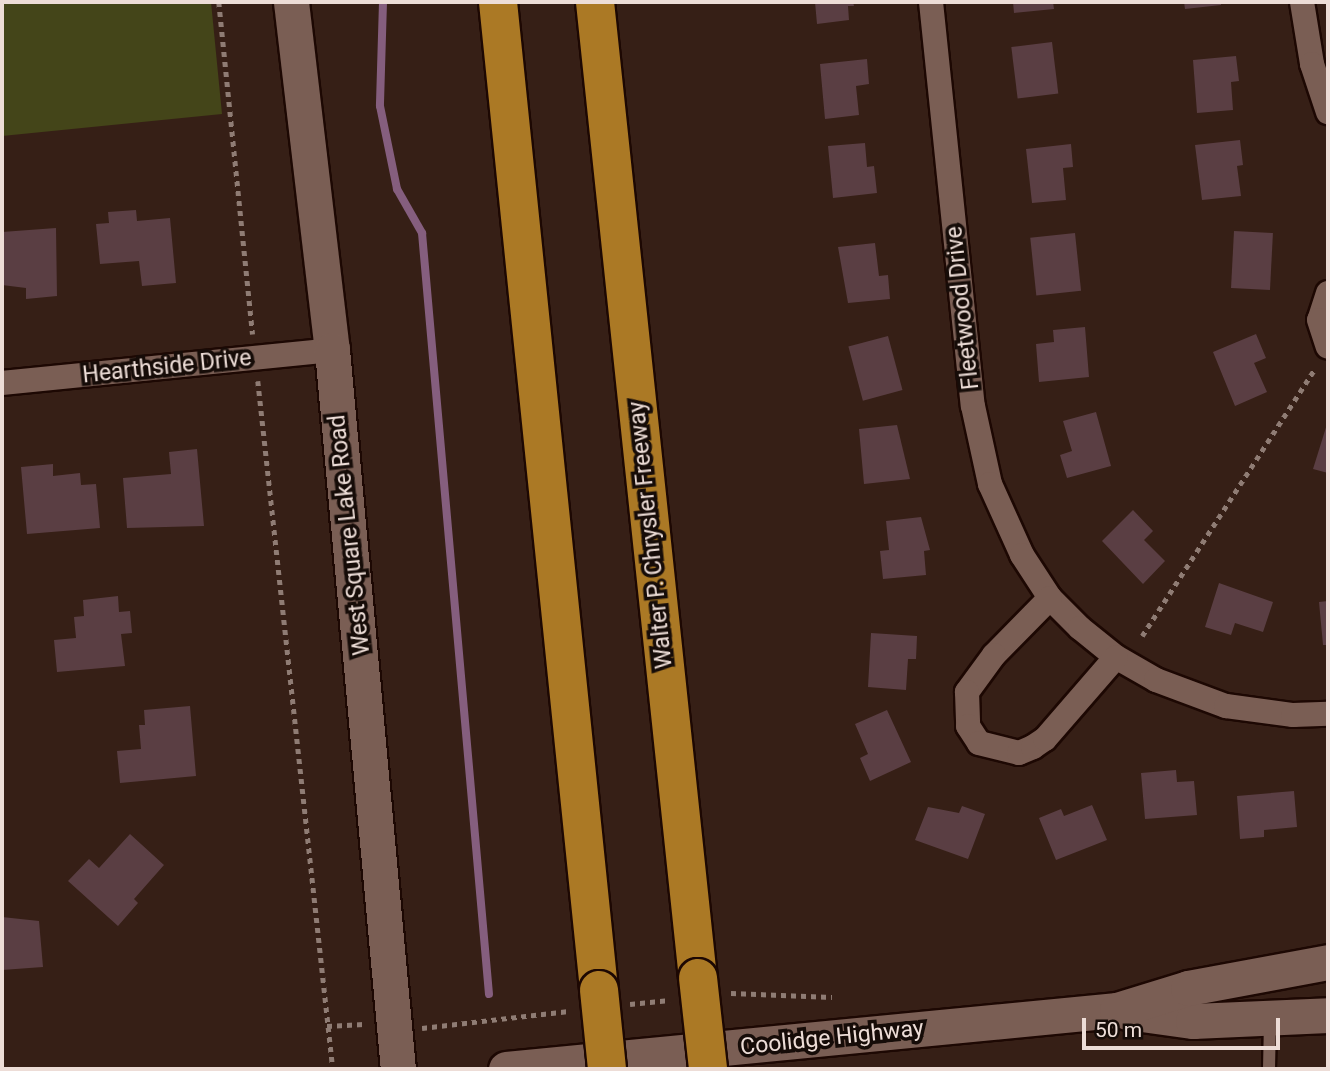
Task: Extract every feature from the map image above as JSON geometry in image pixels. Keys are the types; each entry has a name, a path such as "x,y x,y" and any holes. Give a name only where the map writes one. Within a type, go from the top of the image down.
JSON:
{"highway":[{"path":"498,2 607,1069"},
{"name":"Walter P. Chrysler Freeway","path":"595,2 708,1069"}],"main road":[{"name":"West Square Lake Road","path":"291,2 332,350 398,1069"},
{"name":"Coolidge Highway","path":"506,1069 1117,1010 1188,988 1328,962"},
{"name":"Coolidge Highway","path":"1117,1010 1193,1021 1328,1015"}],"street":[{"name":"Fleetwood Drive","path":"931,2 980,449 1001,515 1051,598 1080,628 1116,657 1186,693 1226,706 1293,715 1328,714"},
{"path":"1302,2 1312,64 1328,112"},
{"path":"1328,293 1319,320 1328,347"},
{"name":"Hearthside Drive","path":"2,383 332,350"},
{"path":"1051,598 994,655 967,692 968,726 979,743 1019,753 1033,747 1045,739 1116,657"}],"lane":[{"path":"1269,1069 1270,1017"}],"path":[{"path":"219,2 254,342"},
{"path":"1142,636 1315,369"},
{"path":"258,376 332,1069"},
{"path":"327,1026 362,1024"}],"shaded area":[{"path":"2,2 211,2 222,114 2,136"}],"building":[{"path":"815,2 853,2 854,6 848,6 849,20 817,24"},
{"path":"1013,2 1053,2 1054,9 1014,13"},
{"path":"1184,2 1221,2 1221,5 1185,9"},
{"path":"1052,42 1058,94 1018,99 1011,47"},
{"path":"1236,56 1239,81 1231,82 1233,110 1197,113 1193,60"},
{"path":"867,59 869,84 856,86 859,115 825,119 820,64"},
{"path":"1240,140 1243,165 1237,166 1241,196 1202,200 1195,145"},
{"path":"865,143 867,167 874,166 877,193 833,198 828,146"},
{"path":"1071,144 1073,167 1063,168 1066,200 1032,203 1026,149"},
{"path":"136,210 137,221 170,218 176,283 142,286 139,261 100,264 96,224 109,223 108,212"},
{"path":"56,228 57,296 26,299 26,288 2,285 2,232"},
{"path":"1234,231 1273,233 1270,290 1231,288"},
{"path":"1075,233 1081,291 1036,295 1030,238"},
{"path":"875,243 879,276 888,275 890,299 848,303 838,247"},
{"path":"1085,327 1089,377 1039,382 1036,344 1054,342 1053,330"},
{"path":"1256,334 1266,358 1254,363 1267,392 1235,406 1213,352"},
{"path":"888,336 902,390 863,401 848,347"},
{"path":"1096,412 1111,466 1067,478 1060,455 1072,451 1063,421"},
{"path":"1328,421 1328,473 1313,469"},
{"path":"897,425 910,479 864,484 859,429"},
{"path":"197,449 204,526 127,528 123,478 171,474 169,452"},
{"path":"53,464 53,476 80,473 81,485 96,484 100,528 27,534 21,467"},
{"path":"1133,510 1153,531 1144,540 1165,561 1143,584 1102,541"},
{"path":"921,517 930,550 924,551 926,575 883,579 880,551 889,550 886,521"},
{"path":"1219,583 1273,602 1263,632 1235,623 1231,635 1205,627"},
{"path":"118,596 119,612 130,611 132,633 121,634 125,666 57,672 54,640 76,638 74,617 84,616 83,600"},
{"path":"1328,601 1328,645 1323,645 1319,602"},
{"path":"871,633 917,636 916,659 908,659 906,690 868,687"},
{"path":"190,706 196,776 120,783 117,751 141,749 139,725 145,725 144,710"},
{"path":"887,710 911,762 870,781 860,758 868,754 855,724"},
{"path":"1176,770 1177,782 1194,781 1197,815 1145,819 1141,773"},
{"path":"1294,791 1297,827 1264,830 1264,837 1240,839 1237,796"},
{"path":"1092,805 1107,840 1056,860 1039,818 1061,809 1064,816"},
{"path":"962,806 985,814 968,859 915,840 928,807 959,813"},
{"path":"130,834 164,865 134,899 138,903 118,926 68,881 89,859 99,868"},
{"path":"2,917 39,921 43,967 2,970"}],"waterway":[{"path":"383,2 380,106 397,189 422,233 489,994"}]}
